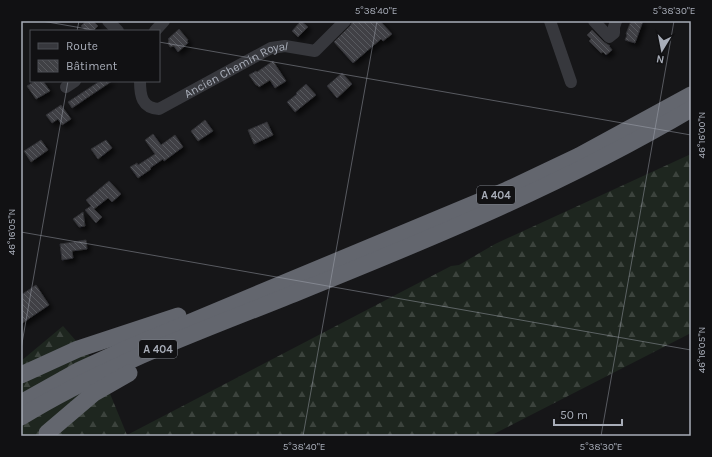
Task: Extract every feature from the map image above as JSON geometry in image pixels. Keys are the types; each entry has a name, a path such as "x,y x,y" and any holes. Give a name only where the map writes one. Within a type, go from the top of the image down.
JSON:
{"highway":[{"name":"A 404","path":"21,417 56,397 131,360 194,334 439,219 533,178 617,136 691,95"},
{"name":"A 404","path":"21,403 80,370 126,349 451,229 551,184 691,110"},
{"path":"21,375 78,349 297,285"},
{"path":"47,433 83,401 112,382 297,285"}],"street":[{"path":"108,21 117,30"},
{"path":"156,30 164,21"},
{"name":"Ancien Chemin Royal","path":"140,82 140,91 144,102 148,107 159,109 271,48 285,46 315,51 345,21"},
{"path":"550,21 571,82"},
{"path":"594,21 608,37 614,33 616,21"}],"green space":[{"path":"691,154 691,333 490,436 21,436 21,361 63,326 99,367 127,435 451,266 459,265 495,244"}],"building":[{"path":"86,21 93,21 98,26 94,30 86,30 81,26"},
{"path":"301,21 308,27 298,37 292,31"},
{"path":"353,21 380,21 392,34 383,41 381,39 353,63 334,42"},
{"path":"631,21 643,21 635,43 625,40"},
{"path":"179,29 188,40 188,43 178,52 174,46 170,47 168,39"},
{"path":"592,30 610,46 612,50 606,55 603,52 601,53 589,41 591,39 587,35"},
{"path":"273,61 286,81 275,88 270,80 259,87 249,75 256,71 257,72"},
{"path":"342,73 352,84 337,98 327,86"},
{"path":"33,82 44,82 50,91 36,99 27,86"},
{"path":"98,82 111,82 72,108 68,102"},
{"path":"306,84 316,95 295,112 287,102"},
{"path":"61,105 71,119 62,125 58,119 52,123 46,115"},
{"path":"205,120 213,131 198,141 191,131"},
{"path":"267,122 273,135 254,144 248,130"},
{"path":"153,134 161,145 175,135 183,147 164,161 163,159 138,178 130,167 137,163 138,165 155,154 145,140"},
{"path":"41,140 48,150 31,162 24,151"},
{"path":"106,140 112,148 98,159 91,149"},
{"path":"109,181 121,194 112,202 108,198 94,209 102,217 96,223 85,210 91,206 86,200"},
{"path":"83,212 85,226 79,227 73,219"},
{"path":"86,240 87,249 72,251 73,258 62,260 60,244"},
{"path":"36,285 49,305 21,324 21,295"}]}
